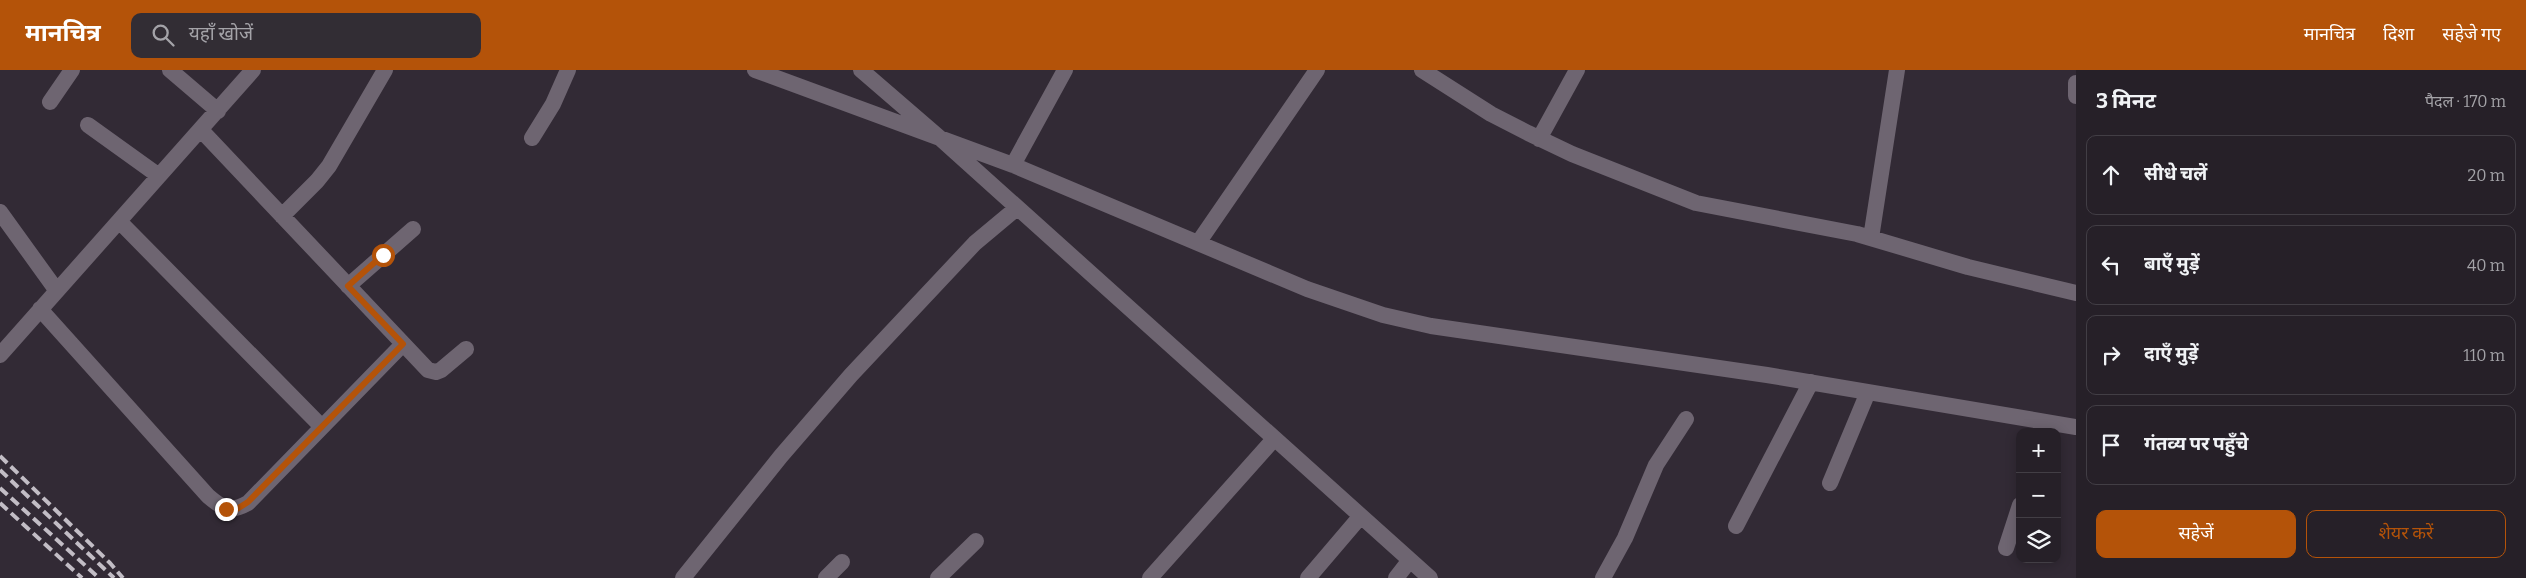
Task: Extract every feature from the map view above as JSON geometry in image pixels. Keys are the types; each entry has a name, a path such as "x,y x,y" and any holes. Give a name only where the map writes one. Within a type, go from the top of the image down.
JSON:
{"street":[{"path":"50,102 72,70"},
{"path":"170,70 218,110"},
{"path":"0,355 253,70"},
{"path":"282,216 329,166 385,70"},
{"path":"532,138 553,104 568,70"},
{"path":"755,70 1012,165 1307,289 1403,320 1811,382 2044,427 2076,427"},
{"path":"861,70 941,139 1430,578"},
{"path":"1012,165 1065,70"},
{"path":"1198,242 1317,70"},
{"path":"1422,70 1491,114 1539,139 1696,203 1871,238 1968,267 2076,293"},
{"path":"1539,139 1578,70"},
{"path":"1871,238 1897,70"},
{"path":"2076,84 2076,96"},
{"path":"88,125 159,176"},
{"path":"201,130 431,372 440,370 466,349"},
{"path":"683,578 850,375 976,244 1017,208"},
{"path":"0,212 57,291"},
{"path":"119,220 322,427"},
{"path":"348,286 413,229"},
{"path":"40,309 208,496 226,509 237,509 248,502 403,344"},
{"path":"1736,526 1811,382"},
{"path":"1830,483 1868,392"},
{"path":"1603,578 1625,538 1656,465 1686,419"},
{"path":"1150,578 1274,439"},
{"path":"1308,578 1360,517"},
{"path":"2006,548 2016,517"},
{"path":"938,578 976,541"},
{"path":"1396,578 1410,560"},
{"path":"826,578 842,562"}],"railway":[{"path":"0,456 123,578"},
{"path":"0,470 114,578"},
{"path":"0,488 99,578"},
{"path":"0,503 82,578"}],"route":[{"path":"226,509 237,509 248,502 403,344 348,286 383,255"}]}
